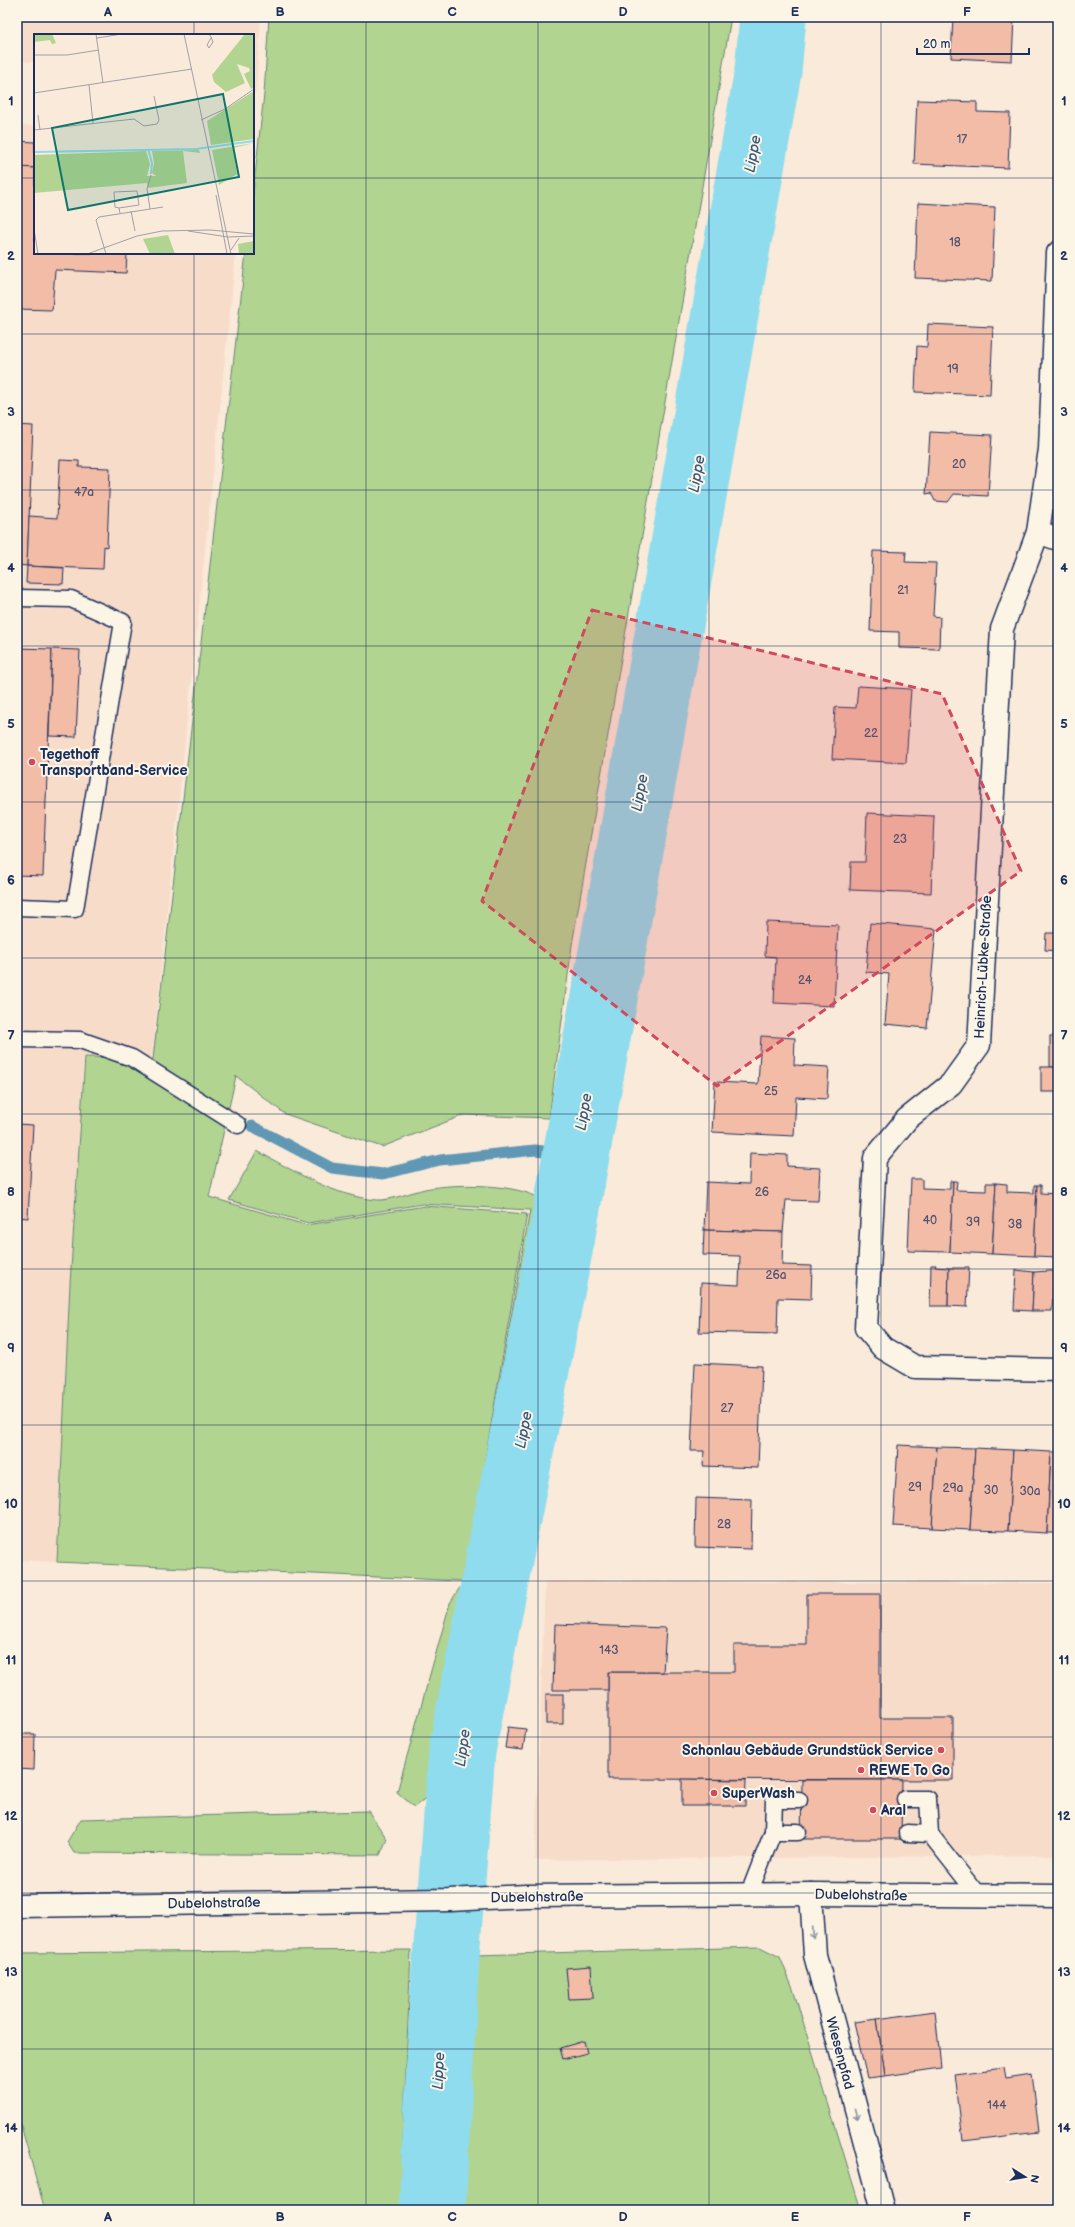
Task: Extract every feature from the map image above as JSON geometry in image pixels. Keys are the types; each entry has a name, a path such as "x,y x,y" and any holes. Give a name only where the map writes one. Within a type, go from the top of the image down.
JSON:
{"street":[{"name":"Heinrich-Lübke-Straße","path":"1058,253 1050,450 1038,532 1002,629 979,1045 951,1084 907,1119 875,1158 866,1328 883,1348 915,1367 1058,1370"},
{"path":"1038,532 1058,539"},
{"name":"Dubelohstraße","path":"17,1906 389,1901 509,1897 748,1896 811,1894 1058,1896"},
{"name":"Wiesenpfad","path":"811,1894 815,1954 883,2210"}],"lane":[{"path":"17,598 71,599 123,622 75,908 17,907"},
{"path":"17,1039 80,1040 132,1058 238,1125"},
{"path":"905,1799 928,1799 930,1834 978,1895"},
{"path":"748,1896 773,1832 774,1800 800,1800"},
{"path":"773,1832 798,1832"},
{"path":"907,1833 930,1834"}],"highlighted area":[{"path":"592,610 942,694 1021,871 717,1086 482,901"}],"shaded area":[{"path":"17,17 261,17 256,93 254,92 254,34 34,34 34,62 17,62"},
{"path":"17,125 34,126 34,254 236,254 152,1058 84,1056 70,1284 57,1562 17,1560"},
{"path":"545,1581 1058,1583 1058,1855 535,1860"}],"green space":[{"path":"269,17 731,17 572,945 549,1118 464,1115 382,1147 285,1114 236,1076 209,1197 306,1225 425,1206 527,1214 465,1577 530,1210 422,1204 308,1223 229,1200 257,1151 315,1182 345,1194 361,1198 382,1200 425,1189 469,1185 502,1187 518,1190 543,1200 432,1793 414,1807 397,1792 450,1603 464,1581 57,1562 70,1284 85,1057 153,1059 246,254 254,254 254,184 264,94"},
{"path":"368,1811 387,1839 380,1855 74,1853 67,1842 81,1819"},
{"path":"760,1947 780,1957 793,1989 861,2210 458,2210 471,2090 475,1955"},
{"path":"411,1950 400,2210 45,2210 17,2112 17,1953"}],"building":[{"path":"953,17 1014,17 1012,61 951,58"},
{"path":"917,100 977,102 977,112 1010,113 1008,168 914,164"},
{"path":"17,141 34,142 34,168 17,167"},
{"path":"17,167 34,168 34,254 127,254 126,273 55,270 52,310 17,309"},
{"path":"918,203 995,207 992,281 915,278"},
{"path":"928,324 993,327 990,395 915,392 917,346 927,347"},
{"path":"17,425 33,426 27,566 17,565"},
{"path":"930,432 992,435 988,496 954,494 948,502 935,501 931,493 926,494"},
{"path":"60,460 79,461 79,467 110,468 107,547 104,546 103,569 27,566 29,516 57,518"},
{"path":"873,551 906,552 905,562 936,563 933,616 940,617 939,649 899,648 899,632 870,631"},
{"path":"27,566 64,568 63,584 26,583"},
{"name":"Tegethoff Transportband-Service","path":"17,648 52,649 43,876 17,875"},
{"path":"52,649 80,650 76,737 49,736"},
{"path":"858,686 911,689 906,763 832,759 835,707 856,708"},
{"path":"867,813 934,816 931,893 850,890 851,862 865,862"},
{"path":"766,922 838,925 834,1006 774,1003 776,957 765,956"},
{"path":"870,923 936,929 927,1028 885,1024 889,974 866,972"},
{"path":"1046,933 1058,933 1058,951 1045,950"},
{"path":"761,1036 795,1038 794,1065 829,1067 827,1099 796,1097 794,1136 712,1132 715,1082 758,1084"},
{"path":"1050,1036 1058,1036 1058,1067 1050,1067"},
{"path":"1041,1067 1058,1067 1058,1092 1041,1092"},
{"path":"17,1124 33,1125 28,1218 17,1217"},
{"path":"750,1153 787,1155 787,1166 820,1168 818,1201 786,1200 783,1232 704,1230 706,1182 749,1184"},
{"path":"911,1179 922,1179 922,1188 950,1189 950,1181 953,1181 950,1252 908,1251"},
{"path":"953,1181 957,1181 956,1190 986,1191 986,1183 996,1183 992,1254 950,1252"},
{"path":"996,1183 1007,1184 1007,1192 1034,1193 1034,1185 1037,1185 1034,1256 992,1254"},
{"path":"1037,1185 1041,1185 1041,1193 1058,1194 1058,1257 1034,1256"},
{"path":"704,1230 783,1232 782,1265 812,1266 811,1299 778,1298 777,1334 699,1332 701,1283 739,1285 740,1256 703,1255"},
{"path":"931,1265 936,1265 935,1267 949,1268 948,1306 930,1306"},
{"path":"969,1267 967,1307 948,1306 949,1268"},
{"path":"1016,1270 1034,1272 1032,1311 1014,1310"},
{"path":"1054,1271 1052,1311 1032,1311 1034,1272"},
{"path":"695,1363 762,1366 758,1468 703,1466 704,1451 691,1451"},
{"path":"898,1445 937,1447 932,1528 893,1526"},
{"path":"937,1447 975,1448 970,1530 932,1528"},
{"path":"975,1448 1013,1450 1008,1531 970,1530"},
{"path":"1013,1450 1051,1452 1047,1533 1008,1531"},
{"path":"1051,1452 1058,1452 1058,1533 1047,1533"},
{"path":"696,1498 752,1500 751,1549 695,1547"},
{"path":"807,1594 880,1594 880,1718 953,1718 953,1780 608,1779 608,1672 734,1672 734,1645 807,1645"},
{"path":"555,1624 666,1628 663,1672 608,1672 608,1690 553,1690"},
{"path":"546,1694 563,1694 563,1724 546,1724"},
{"path":"508,1727 526,1729 523,1750 505,1748"},
{"path":"18,1734 35,1734 34,1770 17,1769"},
{"name":"SuperWash","path":"682,1779 746,1780 745,1806 682,1806"},
{"path":"802,1780 902,1780 901,1839 801,1839"},
{"path":"591,1966 593,1998 569,1999 566,1968"},
{"path":"935,2011 941,2068 885,2076 877,2019"},
{"path":"877,2019 885,2076 867,2078 854,2022"},
{"path":"584,2041 587,2053 563,2059 560,2048"},
{"path":"1004,2068 1006,2079 1032,2075 1039,2132 963,2141 955,2074"}],"waterway":[{"name":"Lippe","path":"432,2210 445,1970 462,1751 562,1235 768,71 773,17"},
{"path":"252,1126 332,1168 383,1174 440,1160 535,1150 576,1155"}],"place":[{"name":"Tegethoff Transportband-Service","path":"32,762"},
{"name":"Schonlau Gebäude Grundstück Service","path":"941,1750"},
{"name":"REWE To Go","path":"861,1770"},
{"name":"SuperWash","path":"714,1793"},
{"name":"Aral","path":"873,1810"}]}
